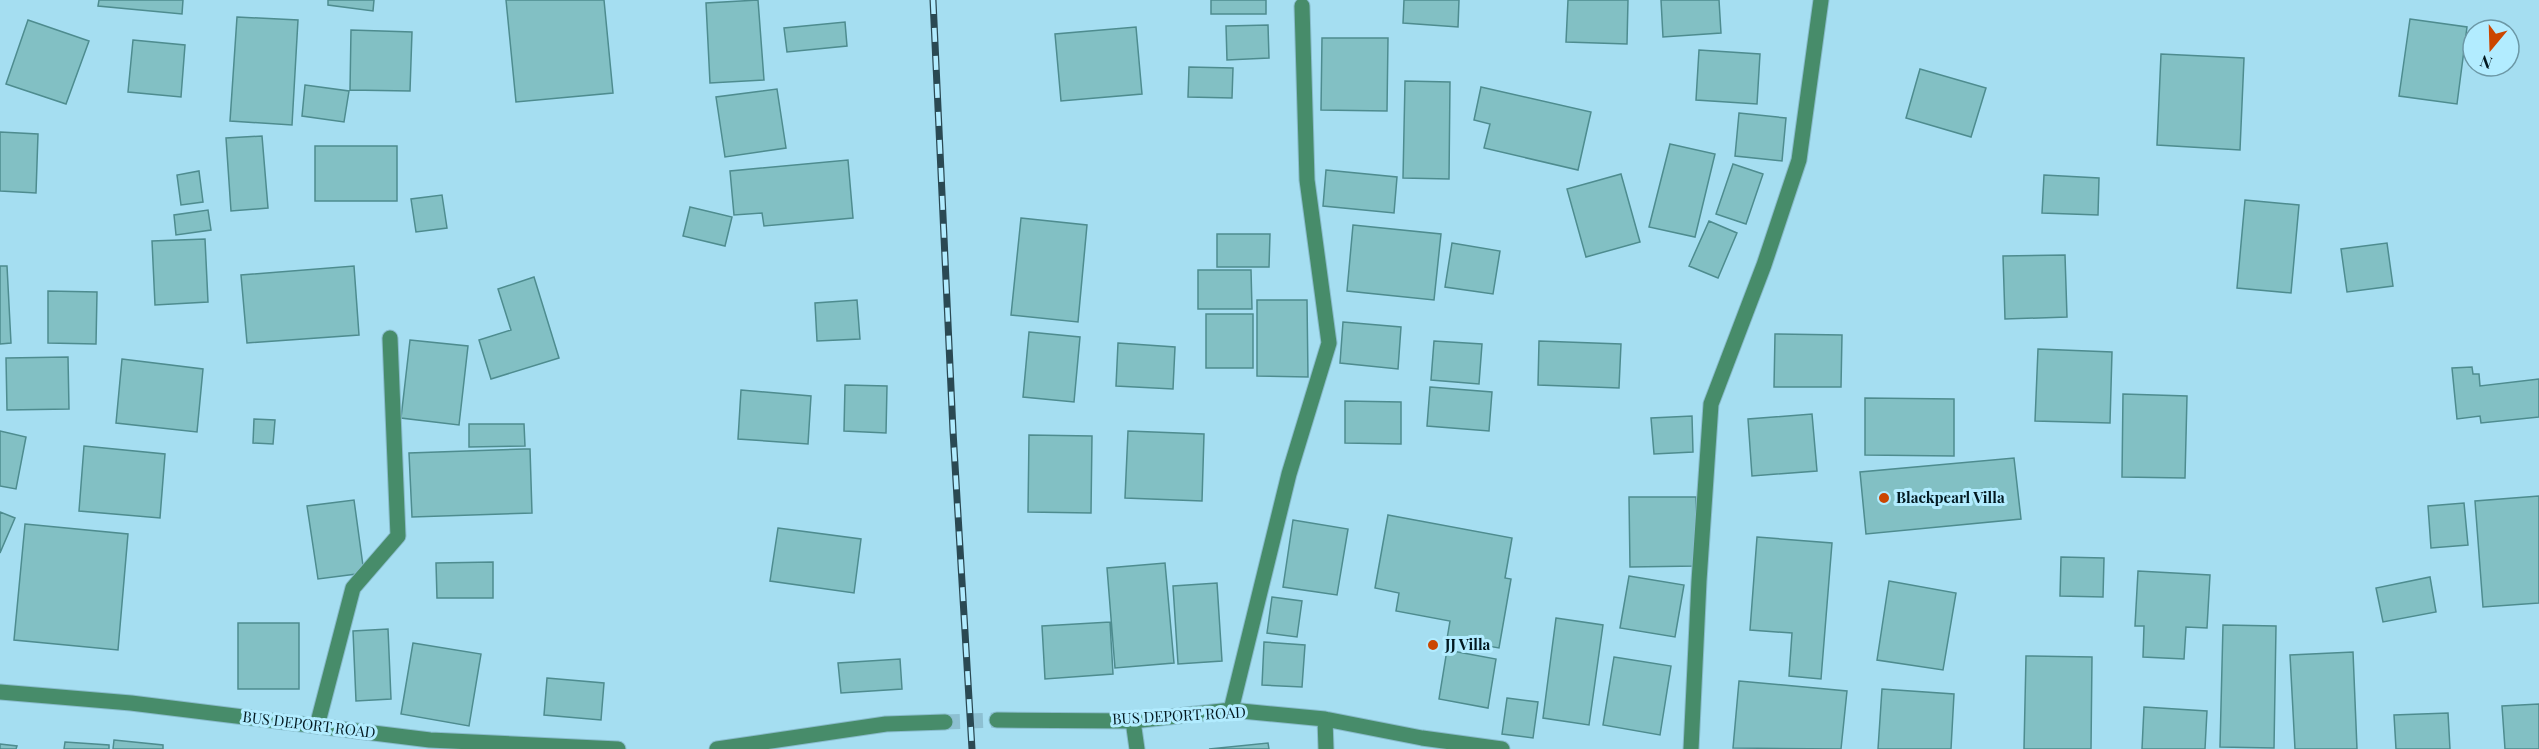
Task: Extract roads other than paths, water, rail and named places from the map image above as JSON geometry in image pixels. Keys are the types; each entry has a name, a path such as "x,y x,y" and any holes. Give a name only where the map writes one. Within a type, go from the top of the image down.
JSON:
{"street":[{"path":"1691,749 1711,404 1764,265 1799,160 1821,0"},
{"path":"1231,710 1289,474 1329,343 1307,180 1302,6"},
{"path":"317,726 353,588 398,536 390,338"},
{"name":"BUS DEPORT ROAD","path":"0,692 131,703 430,740 618,749"},
{"name":"BUS DEPORT ROAD","path":"997,720 1133,721 1231,710 1325,719 1422,738 1502,749"},
{"path":"1325,719 1326,749"},
{"path":"1133,721 1137,749"},
{"path":"717,749 886,724 945,722"}],"tunnel":[{"path":"945,722 997,720"}],"railway":[{"path":"933,0 953,431 972,749"}],"place":[{"name":"Blackpearl Villa","path":"1884,498"},
{"name":"JJ Villa","path":"1433,645"}]}
